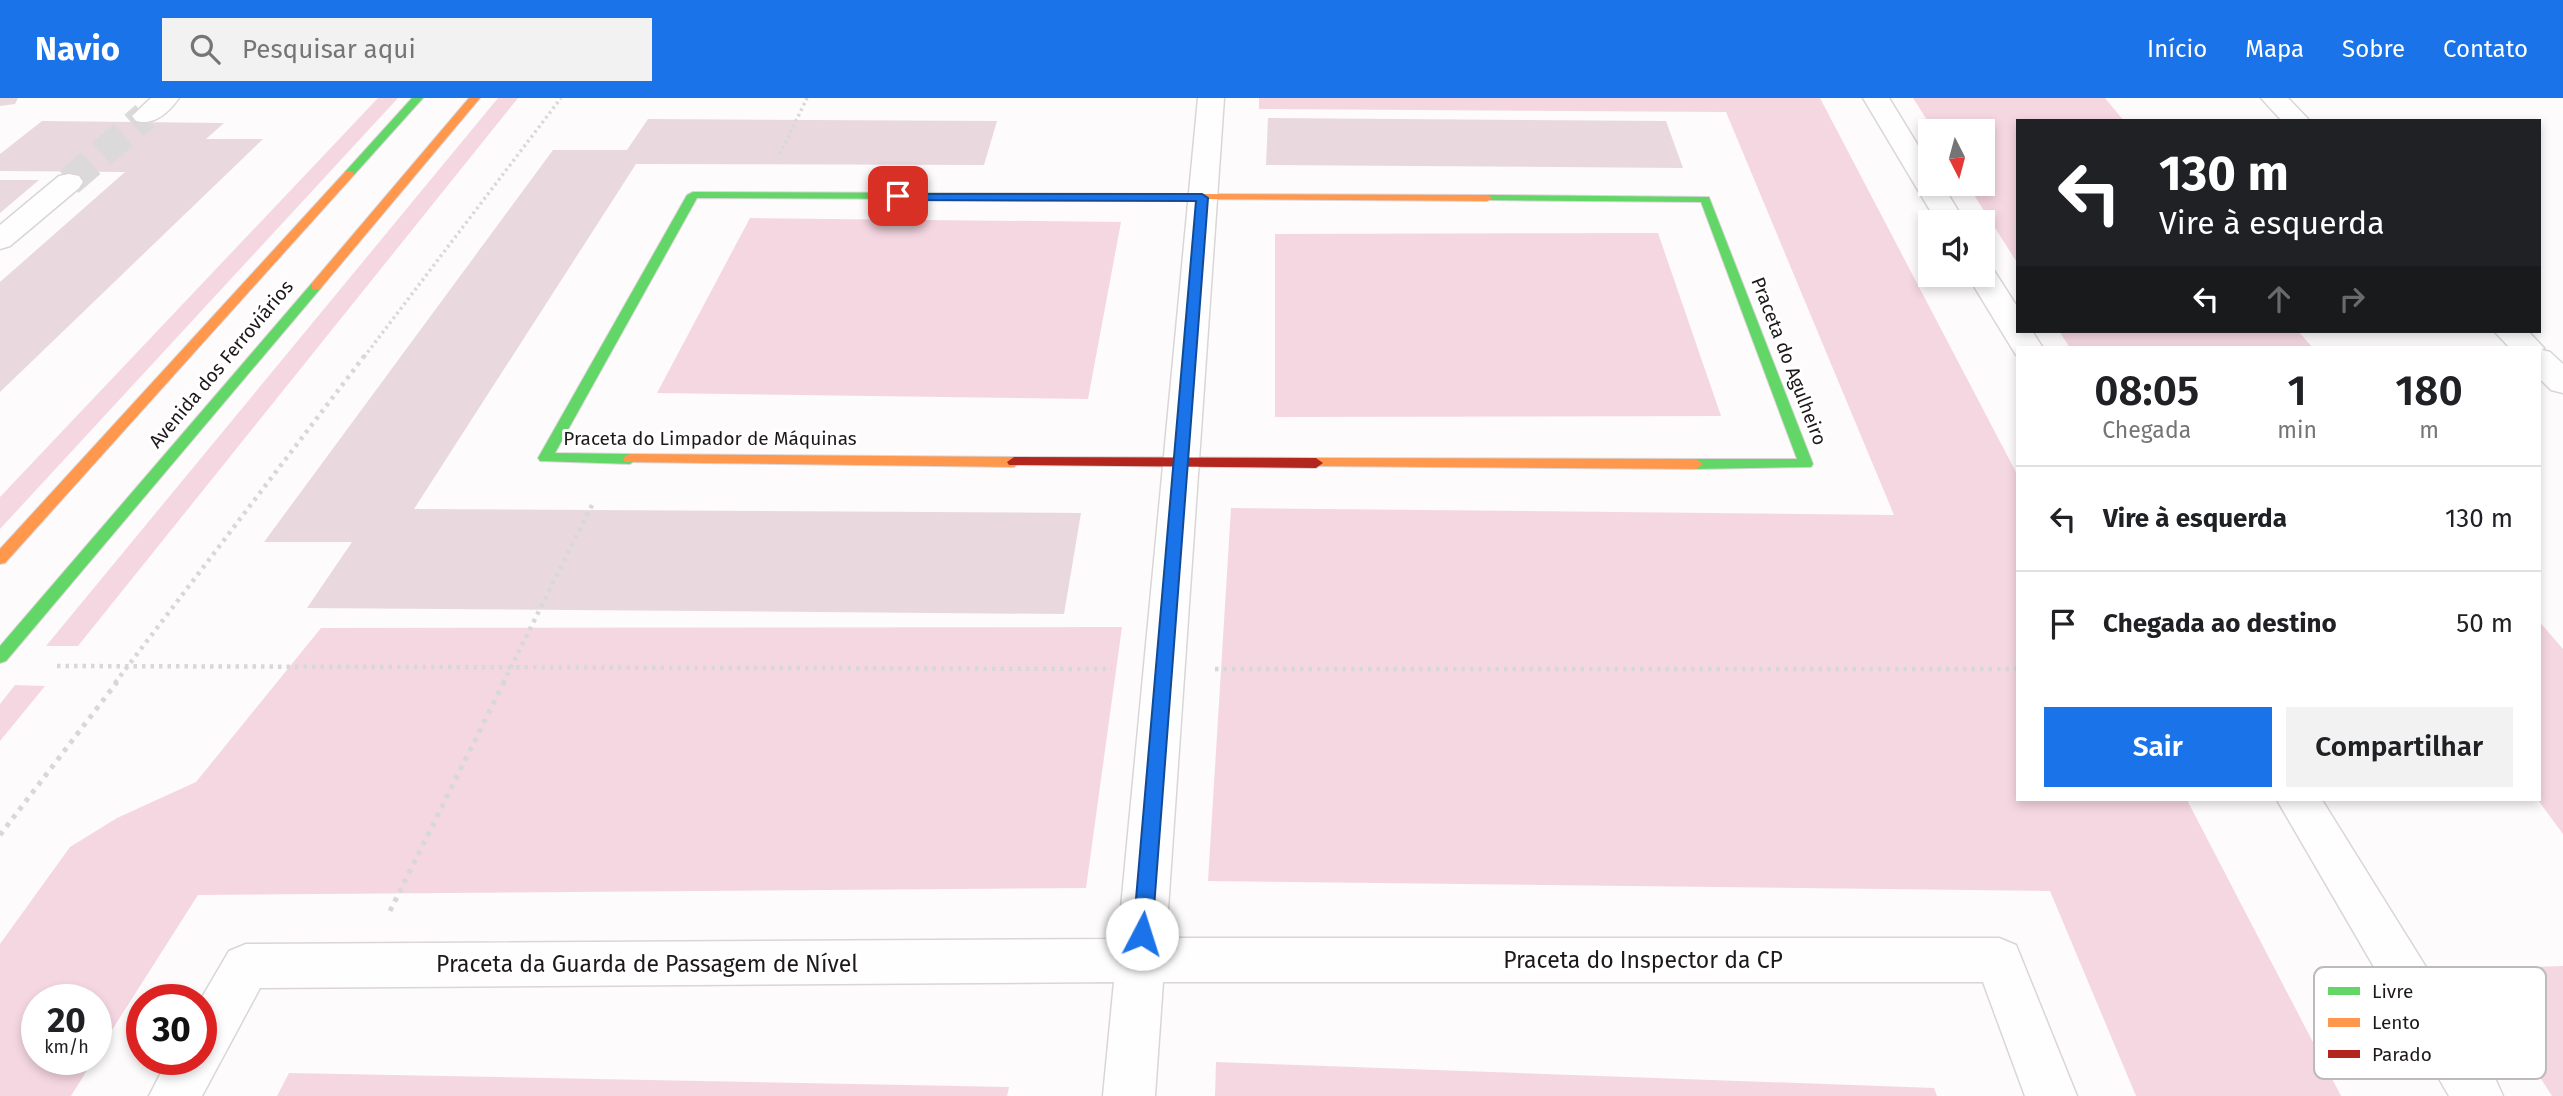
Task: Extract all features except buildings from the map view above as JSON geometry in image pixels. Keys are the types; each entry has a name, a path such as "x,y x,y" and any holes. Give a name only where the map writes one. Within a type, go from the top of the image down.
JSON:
{"street":[{"path":"145,116 166,98"},
{"name":"Avenida dos Ferroviários","path":"0,559 418,98"},
{"name":"Avenida dos Ferroviários","path":"0,657 475,98"},
{"path":"1129,1096 1211,98"},
{"path":"1876,98 1944,210"},
{"path":"2274,98 2295,119"},
{"path":"0,240 69,182"},
{"name":"Praceta do Limpador de Máquinas","path":"1181,463 545,458 693,195 1202,198"},
{"name":"Praceta do Agulheiro","path":"1181,463 1805,464 1705,199 1202,198"},
{"path":"1989,287 2016,330"},
{"path":"2512,333 2526,346"},
{"path":"2541,361 2563,383"},
{"path":"2300,801 2399,967"},
{"name":"Praceta da Guarda de Passagem de Nível","path":"217,1019 246,966 1140,960"},
{"name":"Praceta do Inspector da CP","path":"1140,960 1999,960 2051,1096"},
{"path":"175,1096 186,1075"},
{"path":"2467,1079 2477,1096"}],"path":[{"path":"0,835 561,98"},
{"path":"760,196 807,98"},
{"path":"363,965 615,458"},
{"path":"51,666 2016,669"}],"shaded area":[{"path":"378,98 398,98 0,529 0,497"},
{"path":"498,98 518,98 78,646 46,646"},
{"path":"1259,98 1820,98 2016,472 2016,801 2188,801 2314,1044 2314,1079 2332,1079 2341,1096 2136,1096 2050,891 1208,881 1231,508 1894,515 1726,112 1259,109"},
{"path":"1913,98 2105,98 2122,119 2016,119 2016,261 1995,228 1995,210 1984,210 1975,196 1995,196 1995,119 1926,119"},
{"path":"750,218 1121,222 1088,399 657,393"},
{"path":"1658,233 1721,416 1275,417 1275,234"},
{"path":"2060,333 2300,333 2311,346 2069,346"},
{"path":"2541,623 2563,649 2563,834 2539,801 2541,801"},
{"path":"1122,627 1086,888 198,895 141,984 126,984 126,1008 112,1030 112,984 21,984 21,1075 84,1075 71,1096 0,1096 0,944 70,847 117,818 196,782 321,628"},
{"path":"15,685 45,686 0,741 0,704"},
{"path":"2563,966 2563,1096 2552,1096 2541,1079 2546,1079 2546,967 2532,967"},
{"path":"1216,1062 1934,1088 1937,1096 1215,1096"},
{"path":"289,1073 1009,1087 1007,1096 277,1096"}],"tunnel":[{"path":"69,182 145,116"}],"traffic: fast":[{"path":"349,174 418,98"},
{"path":"693,195 1192,197"},
{"path":"630,459 545,458 693,195"},
{"path":"1487,198 1705,199 1806,464 1696,464"},
{"path":"0,657 316,286"}],"traffic: slow":[{"path":"316,286 475,98"},
{"path":"0,559 349,174"},
{"path":"1192,197 1487,198"},
{"path":"630,459 1014,462"},
{"path":"1316,463 1696,464"}],"traffic: jam":[{"path":"1014,462 1316,463"}],"route":[{"path":"898,196 1202,198 1142,934"}]}
